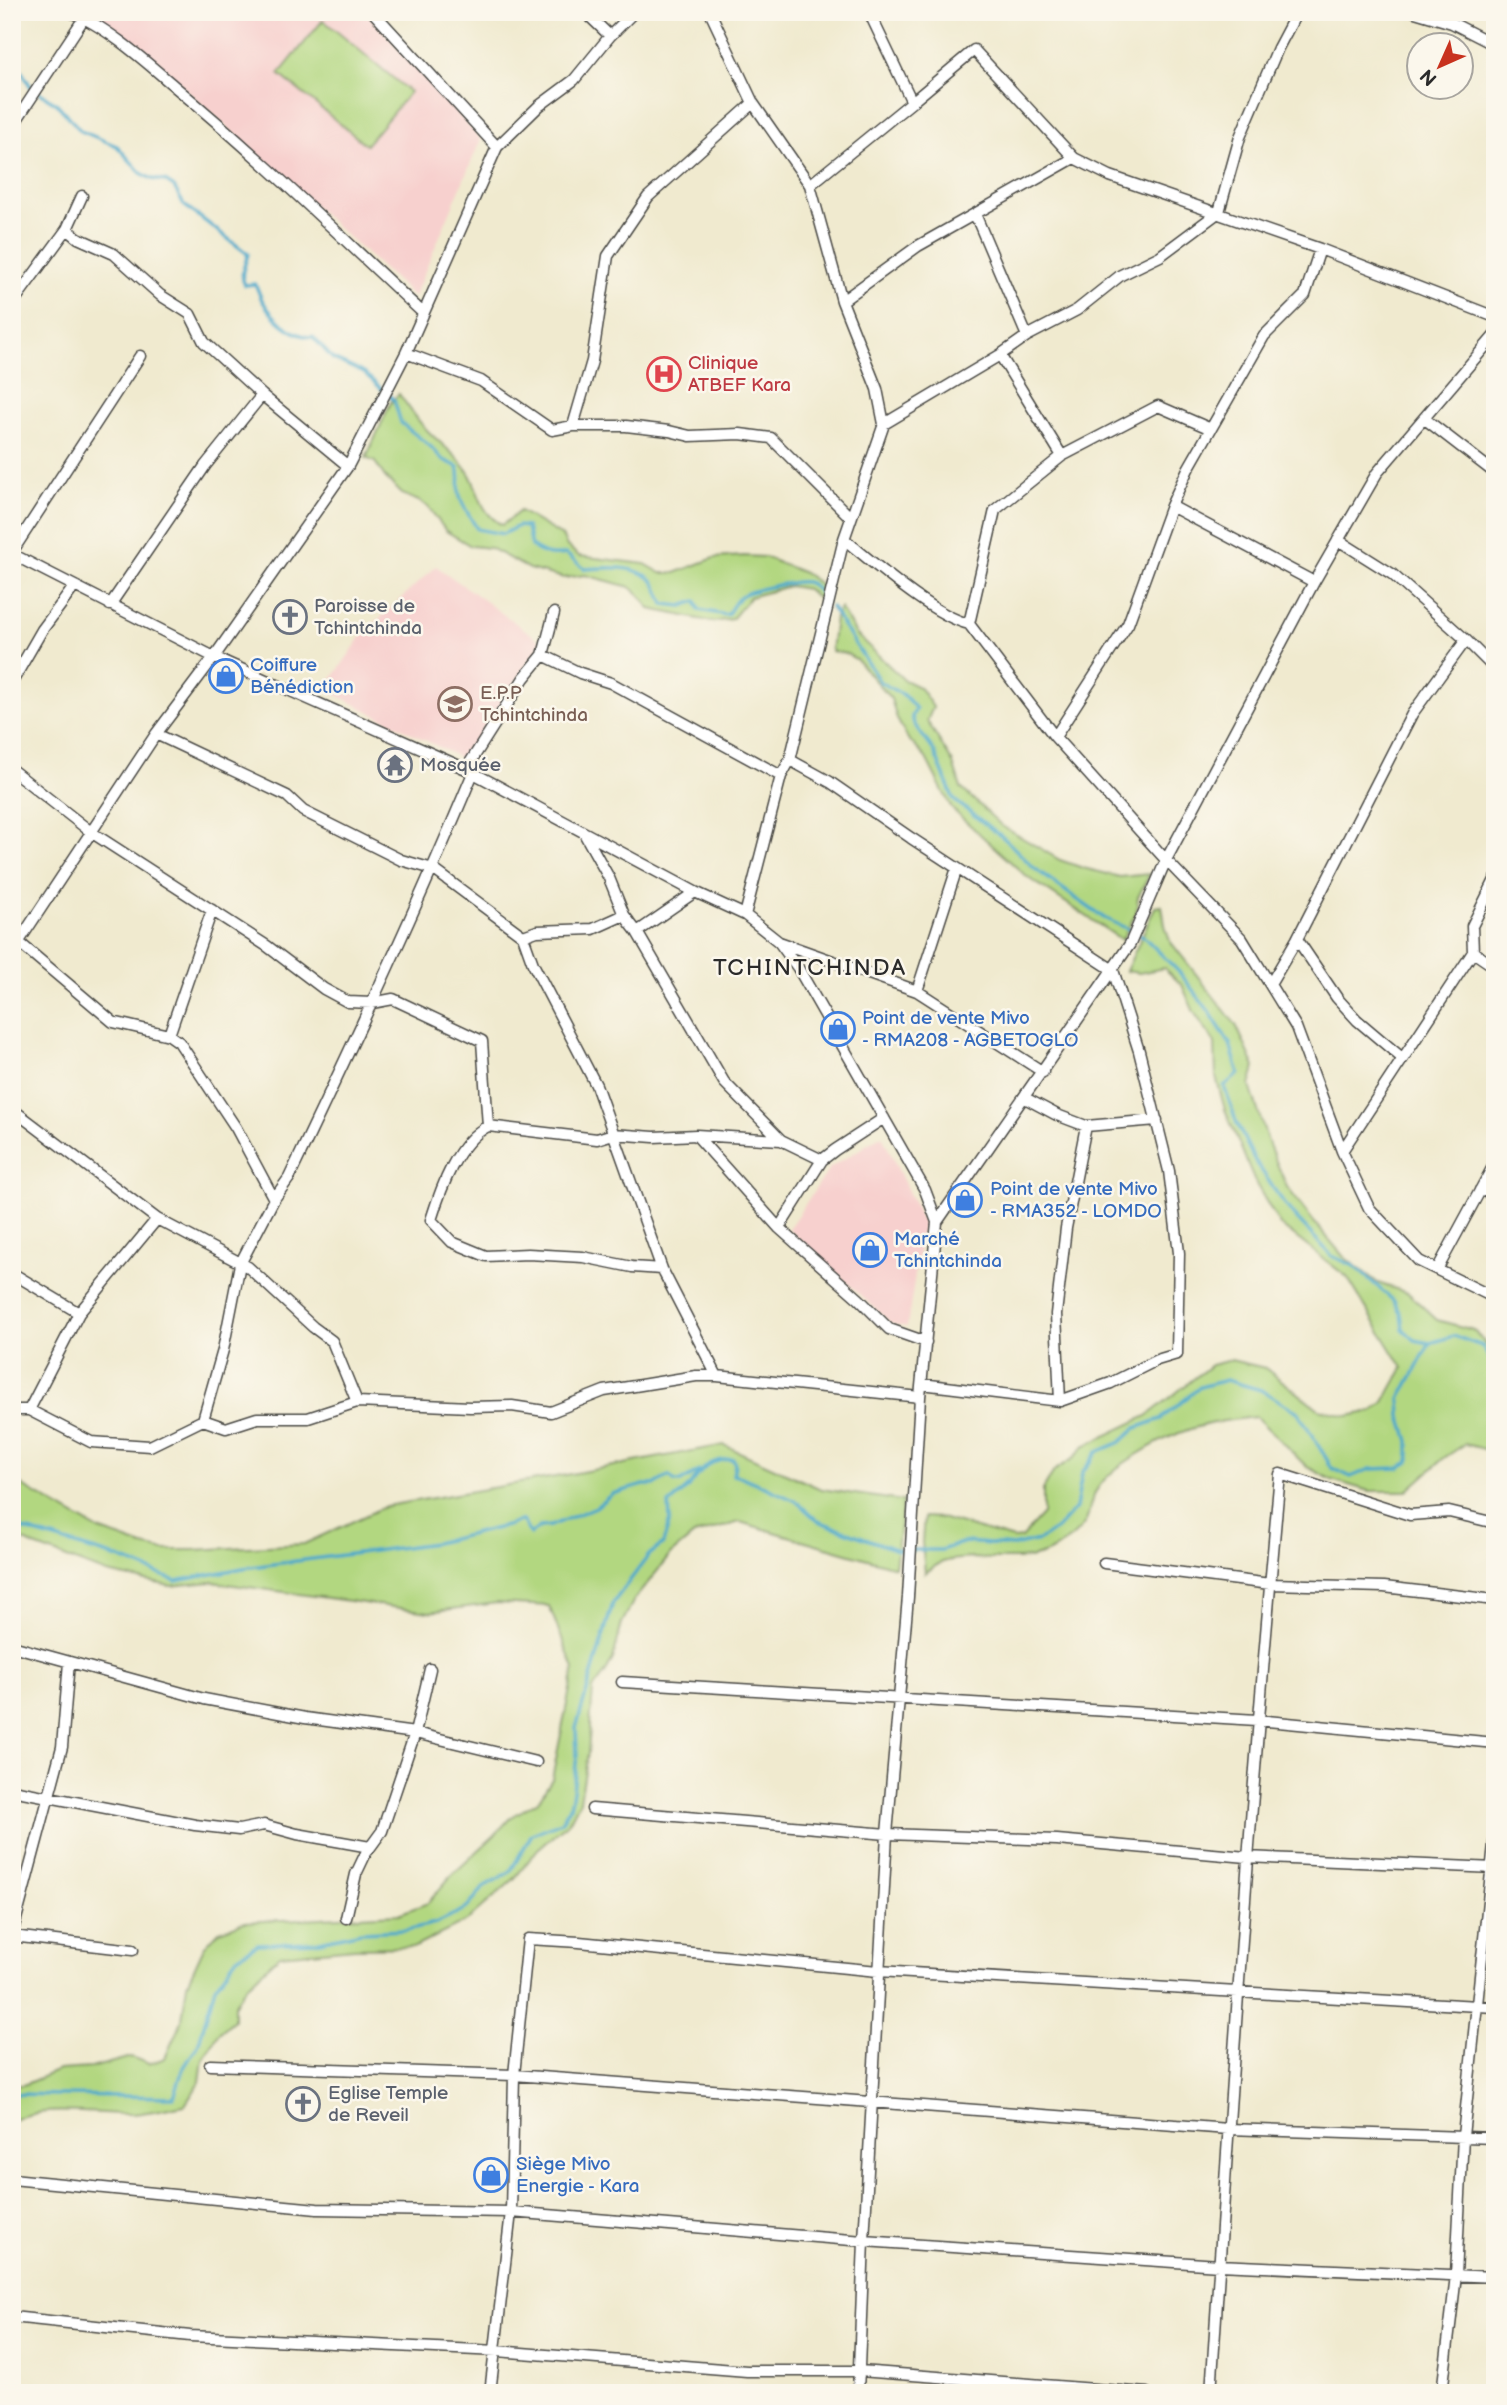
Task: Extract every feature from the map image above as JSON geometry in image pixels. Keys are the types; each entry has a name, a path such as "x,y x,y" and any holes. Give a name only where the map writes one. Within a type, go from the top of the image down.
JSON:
{"street":[{"path":"70,12 86,15 226,129 424,313"},
{"path":"373,12 497,148"},
{"path":"585,12 610,36"},
{"path":"12,952 15,939 156,734 214,657 348,466 406,353 497,148 539,106 574,80 610,36 634,12"},
{"path":"710,12 754,103 810,185 842,301 877,389 884,424 844,539 790,760 781,776 745,915"},
{"path":"869,12 912,102"},
{"path":"884,424 1027,336 1077,310 1121,275 1160,256 1219,212 1240,137 1278,48 1297,12"},
{"path":"1415,12 1454,17 1495,45"},
{"path":"12,127 86,15"},
{"path":"810,185 974,51 1074,158 1110,176 1219,212 1495,317"},
{"path":"573,426 592,361 608,256 648,197 754,103"},
{"path":"842,301 919,246 1074,158"},
{"path":"12,304 67,229 82,196"},
{"path":"975,214 1027,336"},
{"path":"67,229 78,238 114,254 160,295 190,314 204,342 262,395 348,466"},
{"path":"1055,737 1128,624 1171,506 1188,469 1264,336 1305,295 1320,249"},
{"path":"937,1222 1130,944 1166,860 1314,582 1377,473 1495,335"},
{"path":"406,353 481,381 552,430 573,426 626,426 669,430 690,436 740,434 771,438 851,518"},
{"path":"1000,355 1062,456"},
{"path":"140,356 12,553 214,657 469,771 695,892 745,915 779,942 798,968 925,1190 937,1222 920,1397 900,1697 887,1833 858,2393"},
{"path":"110,605 205,466 262,395"},
{"path":"969,624 995,510 1062,456 1158,406 1211,429"},
{"path":"1425,419 1495,473"},
{"path":"1171,506 1314,582"},
{"path":"844,539 892,578 955,621 969,624 1055,737 1166,860 1242,939 1296,1027 1342,1151 1369,1208 1419,1261 1495,1298"},
{"path":"1338,540 1392,574 1495,669"},
{"path":"12,682 42,630 74,587"},
{"path":"203,1420 223,1350 240,1264 274,1199 289,1178 372,1003 433,869 469,771 524,678 542,655 554,613"},
{"path":"1271,983 1297,939 1412,714 1466,640"},
{"path":"542,655 580,673 611,683 781,776"},
{"path":"156,734 287,796 303,811 401,860 433,869 523,936 533,964 596,1085 662,1269 717,1376"},
{"path":"790,760 830,782 1113,970 1139,1051 1169,1171 1179,1254 1177,1354 1157,1360 1111,1383 1060,1401 922,1384"},
{"path":"12,771 91,832 267,946 324,989 348,1002 372,1003 393,999 482,1041 488,1126"},
{"path":"584,833 609,878 624,915 637,932 724,1082 781,1140 822,1160"},
{"path":"917,990 957,868"},
{"path":"1342,1151 1473,952 1472,926 1495,880"},
{"path":"637,932 695,892"},
{"path":"169,1035 212,910"},
{"path":"523,936 537,931 593,929 624,915"},
{"path":"15,939 113,1022 169,1035 179,1042 236,1128 274,1199"},
{"path":"1297,939 1337,998 1357,1020 1402,1058"},
{"path":"779,942 917,990 1043,1072"},
{"path":"1473,952 1495,967"},
{"path":"1025,1098 1057,1115 1086,1125 1157,1120"},
{"path":"12,1109 157,1219 248,1267 332,1341 357,1402"},
{"path":"779,1228 822,1160 884,1118"},
{"path":"1060,1401 1056,1314 1066,1228 1086,1125"},
{"path":"662,1269 632,1267 583,1257 528,1254 486,1256 452,1242 431,1220 442,1184 475,1132 488,1126 597,1139 613,1134 781,1140"},
{"path":"696,1135 779,1228 859,1299 888,1329 926,1342"},
{"path":"1438,1268 1495,1163"},
{"path":"1480,1190 1495,1194"},
{"path":"29,1410 79,1313 157,1219"},
{"path":"12,1273 79,1313"},
{"path":"12,1410 29,1410 91,1442 150,1446 203,1420 226,1427 257,1418 308,1418 357,1402 512,1406 551,1412 604,1391 696,1376 920,1397"},
{"path":"1211,2393 1257,1720 1280,1474 1410,1515 1449,1512 1495,1523"},
{"path":"1104,1563 1270,1584 1384,1587 1495,1600"},
{"path":"12,1646 204,1699 305,1718 415,1733 536,1762"},
{"path":"69,1662 62,1747 12,1935 133,1950"},
{"path":"346,1918 356,1874 382,1831 415,1733 430,1669"},
{"path":"622,1682 1257,1720 1495,1742"},
{"path":"12,1790 195,1825 239,1830 264,1825 297,1834 370,1847"},
{"path":"592,1809 887,1833 1057,1840 1247,1857 1493,1868"},
{"path":"1442,2393 1456,2276 1463,2136 1475,2006 1495,1835"},
{"path":"490,2393 511,2212 514,2075 528,1939 878,1971 1495,2007"},
{"path":"210,2065 514,2075 1228,2130 1495,2138"},
{"path":"12,2179 317,2209 511,2212 864,2241 1219,2264 1495,2277"},
{"path":"12,2317 190,2336 496,2351 747,2371 860,2371 1147,2393"}],"shaded area":[{"path":"103,12 366,12 481,139 414,297 152,59 96,23"},
{"name":"E.P.P Tchintchinda","path":"436,566 542,642 464,760 325,689 364,633"},
{"name":"Marché Tchintchinda","path":"882,1135 923,1223 907,1327 892,1324 788,1229 830,1168"}],"green space":[{"path":"323,20 410,92 366,145 279,74"},
{"path":"399,394 422,425 464,466 487,511 502,525 520,511 562,536 567,546 579,556 645,564 661,573 675,573 714,558 765,557 804,573 823,586 820,601 807,589 789,586 750,597 732,619 713,622 650,609 630,587 585,575 564,578 529,569 490,548 471,546 446,531 429,508 402,494 375,462 366,458 391,402"},
{"path":"840,608 857,635 904,680 919,687 933,707 927,721 953,763 961,788 1002,826 1060,860 1083,868 1120,877 1150,874 1138,897 1136,913 1122,940 1026,876 952,809 926,758 908,739 897,719 891,699 857,660 847,654 831,651 835,617"},
{"path":"1162,906 1170,941 1236,1025 1255,1067 1250,1086 1269,1145 1287,1187 1344,1257 1378,1283 1408,1293 1437,1320 1473,1330 1495,1354 1495,1452 1465,1444 1444,1458 1407,1491 1369,1491 1332,1480 1307,1467 1256,1417 1208,1424 1178,1433 1113,1471 1094,1494 1082,1527 1049,1552 1023,1558 955,1559 941,1563 925,1573 922,1542 924,1517 941,1518 1014,1539 1021,1538 1043,1514 1043,1490 1054,1471 1074,1458 1084,1446 1147,1416 1211,1365 1231,1360 1265,1368 1319,1409 1348,1416 1373,1411 1384,1402 1403,1368 1347,1277 1280,1225 1256,1184 1225,1110 1216,1077 1215,1043 1194,1012 1182,985 1164,968 1139,973 1126,971 1155,907"},
{"path":"724,1445 821,1489 903,1501 895,1567 740,1522 694,1535 671,1554 634,1600 622,1623 613,1659 593,1689 588,1753 580,1801 569,1822 538,1849 514,1879 467,1921 415,1947 354,1948 280,1955 246,1986 234,2006 234,2020 219,2033 203,2059 200,2082 185,2105 131,2114 37,2113 12,2121 12,2085 23,2085 59,2070 91,2068 131,2057 149,2064 165,2058 182,2020 187,1984 204,1947 219,1931 244,1922 398,1914 428,1903 450,1877 510,1818 538,1801 552,1779 574,1669 549,1606 497,1603 429,1612 212,1582 170,1586 107,1573 12,1535 12,1480 99,1530 161,1550 193,1550 304,1544 386,1506"}],"waterway":[{"path":"12,70 22,72 31,87 57,104 81,131 117,146 141,173 174,187 184,205 248,254 243,281 245,285 255,284 271,313 290,330 313,337 333,359 364,373 394,400 401,423 442,459 458,467 460,496 477,529 503,534 518,526 527,527 531,546 544,553 566,554 585,569 619,568 644,574 655,584 664,604 682,606 696,601 699,610 727,615 736,601 745,594 801,582 812,585 826,601"},
{"path":"831,607 880,682 905,696 916,709 912,716 914,724 934,751 954,800 1005,839 1034,868 1074,897 1104,918 1143,936 1179,972 1230,1044 1239,1074 1224,1086 1237,1124 1254,1159 1276,1192 1294,1216 1332,1256 1354,1266 1394,1301 1401,1314 1403,1329 1415,1340 1430,1343"},
{"path":"12,2094 174,2097 183,2069 198,2045 215,1987 237,1957 258,1944 315,1942 361,1932 406,1930 436,1923 467,1908 485,1886 510,1872 532,1834 561,1822 570,1807 577,1755 576,1728 613,1603 649,1555 663,1544 670,1520 669,1504 689,1487 704,1468 713,1463 733,1459 733,1475 796,1501 818,1521 897,1550 941,1550 965,1542 1013,1546 1039,1540 1057,1529 1076,1508 1082,1473 1097,1452 1121,1442 1136,1428 1161,1419 1200,1387 1226,1380 1261,1390 1298,1412 1332,1468 1351,1477 1370,1469 1399,1468 1409,1462 1409,1441 1401,1416 1400,1399 1430,1343 1454,1336 1482,1346 1495,1367"},
{"path":"12,1526 119,1558 176,1581 243,1568 435,1543 522,1520 530,1534 540,1527 550,1526 596,1507 612,1494 654,1485 669,1476 675,1482 681,1482 699,1471"}],"place":[{"name":"Clinique ATBEF Kara","path":"664,374"},
{"name":"Paroisse de Tchintchinda","path":"290,617"},
{"name":"Coiffure Bénédiction","path":"226,676"},
{"name":"E.P.P Tchintchinda","path":"455,704"},
{"name":"Mosquée","path":"395,765"},
{"name":"Point de vente Mivo - RMA208 - AGBETOGLO","path":"838,1029"},
{"name":"Point de vente Mivo - RMA352 - LOMDO","path":"965,1200"},
{"name":"Marché Tchintchinda","path":"870,1250"},
{"name":"Eglise Temple de Reveil","path":"303,2104"},
{"name":"Siège Mivo Energie - Kara","path":"491,2175"}],"district":[{"name":"TCHINTCHINDA","path":"810,968"}]}
